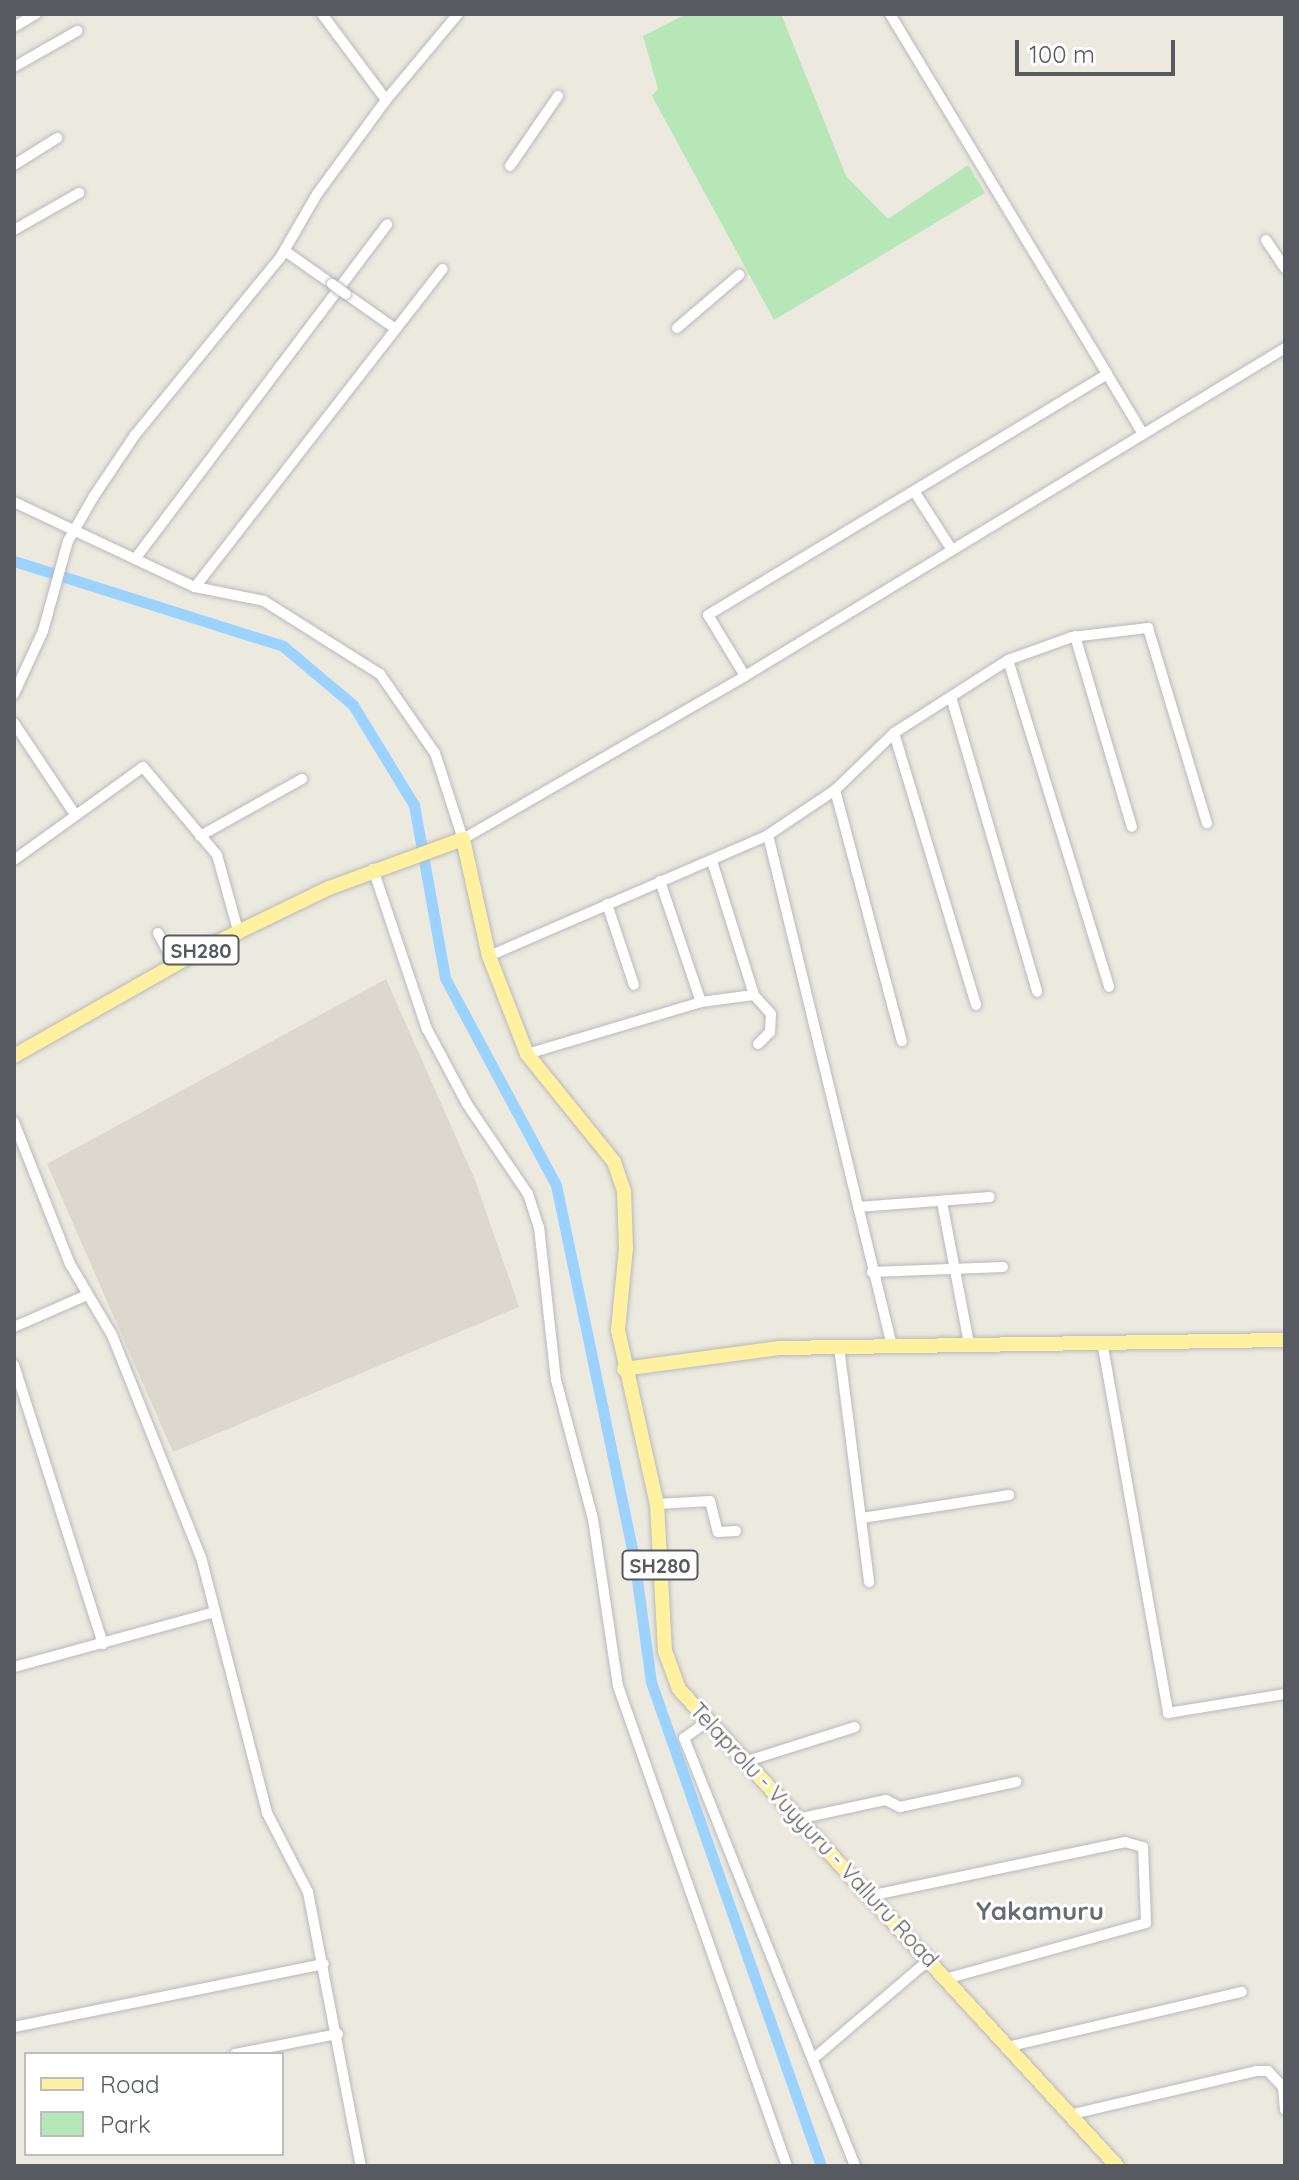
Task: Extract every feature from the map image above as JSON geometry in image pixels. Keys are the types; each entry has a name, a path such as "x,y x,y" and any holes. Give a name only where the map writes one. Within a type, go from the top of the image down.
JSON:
{"main road":[{"name":"SH280","path":"14,1056 175,965 373,869 463,839"},
{"name":"Telaprolu - Vuyyuru - Valluru Road","path":"463,839 489,956 527,1054 614,1162 624,1191 626,1248 618,1330 624,1369 657,1504 665,1651 679,1689 705,1723 802,1818 874,1895 1117,2166"},
{"path":"624,1369 738,1350 969,1343 1103,1347 1285,1340"}],"street":[{"path":"14,27 36,14"},
{"path":"322,14 386,100"},
{"path":"14,694 51,603 75,526 135,435 285,251 317,194 386,100 458,14"},
{"path":"890,14 1143,434"},
{"path":"14,67 77,31"},
{"path":"510,166 558,96"},
{"path":"14,165 57,138"},
{"path":"14,230 79,193"},
{"path":"135,559 387,224"},
{"path":"1266,240 1285,268"},
{"path":"285,251 393,327"},
{"path":"195,587 393,327 443,269"},
{"path":"677,328 739,275"},
{"path":"14,502 75,526 195,587 264,601 380,674 435,753 463,839 745,676 1285,348"},
{"path":"745,676 708,615 1107,374"},
{"path":"914,491 952,550"},
{"path":"489,956 768,835 835,790 894,733 1008,660 1075,636 1148,628 1207,823"},
{"path":"1075,636 1132,827"},
{"path":"1008,660 1109,987"},
{"path":"951,697 1037,992"},
{"path":"14,723 74,813"},
{"path":"894,733 976,1005"},
{"path":"14,860 74,813 143,767 200,836 229,883 239,934"},
{"path":"200,836 302,779"},
{"path":"835,790 902,1041"},
{"path":"768,835 892,1346"},
{"path":"712,861 754,995 771,1014 770,1032 758,1044"},
{"path":"373,869 427,1029 467,1104 528,1194 539,1227 556,1380 584,1475 618,1686 787,2166"},
{"path":"660,881 701,1002"},
{"path":"607,904 634,985"},
{"path":"158,933 175,965"},
{"path":"527,1054 701,1002 754,995"},
{"path":"14,1122 87,1295 112,1335 148,1420 215,1612 267,1813 308,1892 338,2034 361,2166"},
{"path":"858,1207 990,1197"},
{"path":"942,1202 958,1269 969,1343"},
{"path":"872,1272 1003,1267"},
{"path":"14,1327 87,1295"},
{"path":"839,1347 869,1582"},
{"path":"1103,1347 1168,1713 1285,1694"},
{"path":"14,1365 103,1644"},
{"path":"862,1518 1009,1495"},
{"path":"657,1504 710,1501 718,1532 736,1531"},
{"path":"14,1667 215,1612"},
{"path":"705,1723 684,1738 855,2166"},
{"path":"744,1762 855,1727"},
{"path":"802,1818 886,1800 900,1807 1016,1782"},
{"path":"874,1895 1125,1842 1143,1847 1146,1923 949,1978"},
{"path":"814,2058 931,1958"},
{"path":"14,2027 324,1964"},
{"path":"1011,2046 1242,1992"},
{"path":"245,2052 338,2034"},
{"path":"1073,2114 1256,2071 1268,2071 1283,2087 1285,2110"}],"shaded area":[{"path":"386,979 475,1180 519,1307 173,1452 47,1164"}],"green space":[{"path":"686,14 781,14 846,176 888,219 968,165 985,193 774,320 652,96 658,89 643,36"}],"waterway":[{"path":"14,561 283,646 353,705 414,805 445,978 556,1185 634,1558 651,1682 821,2166"}],"district":[{"name":"Yakamuru","path":"1040,1911"}]}
